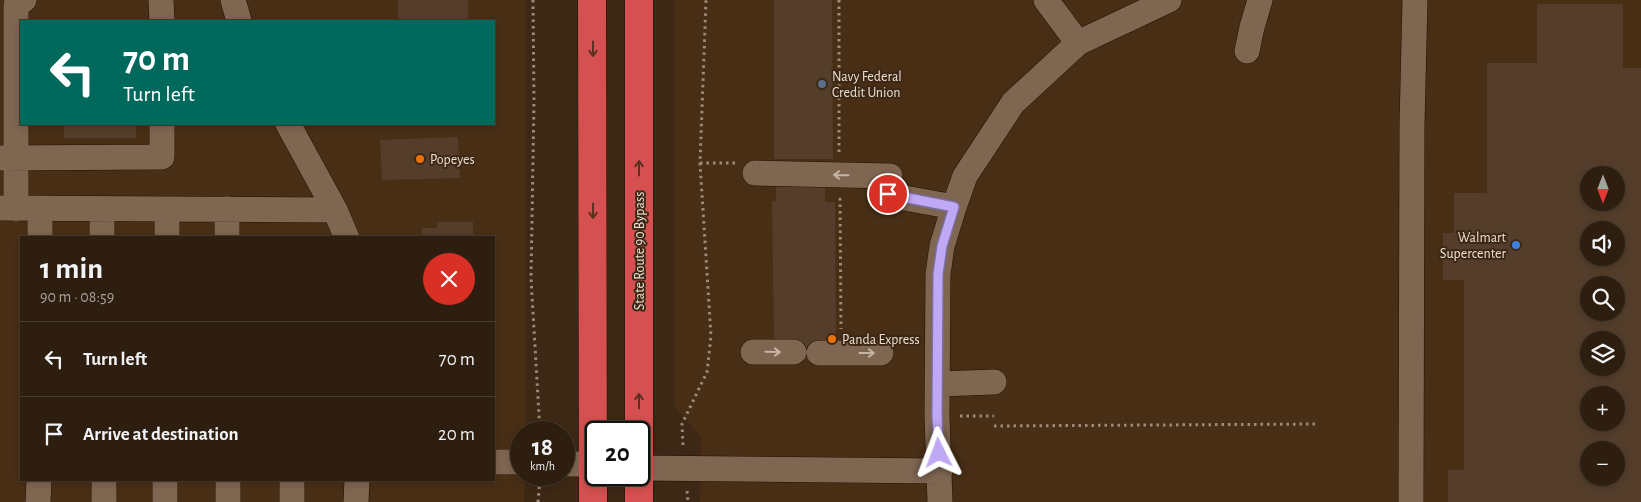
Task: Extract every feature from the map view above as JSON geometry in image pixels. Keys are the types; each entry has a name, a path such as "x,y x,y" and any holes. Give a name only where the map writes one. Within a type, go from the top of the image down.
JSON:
{"highway":[{"path":"592,0 593,421"},
{"name":"State Route 90 Bypass","path":"639,0 640,421"},
{"path":"593,486 593,502"},
{"name":"State Route 90 Bypass","path":"639,486 639,502"}],"lane":[{"path":"162,0 162,20"},
{"path":"234,0 239,20"},
{"path":"1046,0 1078,43"},
{"path":"940,502 937,416 938,274 942,246 965,176 1013,103 1078,43 1169,0"},
{"path":"1247,51 1260,0"},
{"path":"1411,502 1412,116 1415,0"},
{"path":"13,10 8,158 19,208 39,236"},
{"path":"8,158 162,157 162,125"},
{"path":"289,125 335,210 345,236"},
{"path":"755,173 889,185 954,207"},
{"path":"19,208 335,210"},
{"path":"102,208 102,236"},
{"path":"167,209 167,236"},
{"path":"227,209 227,236"},
{"path":"753,352 794,352"},
{"path":"819,353 881,353"},
{"path":"938,384 994,382"},
{"path":"495,462 510,462"},
{"path":"650,468 940,471"},
{"path":"38,502 39,481"},
{"path":"104,481 104,502"},
{"path":"165,481 165,502"},
{"path":"228,481 228,502"},
{"path":"292,481 292,502"},
{"path":"356,502 357,481"}],"path":[{"path":"533,0 532,278 539,421"},
{"path":"688,502 684,470 682,424 707,372 711,336 700,164 706,0"},
{"path":"937,416 994,416"},
{"path":"994,426 1318,424"},
{"path":"538,502 539,486"}],"shaded area":[{"path":"0,0 526,0 526,420 510,421 510,486 525,486 524,502 0,502"},
{"path":"674,0 1641,0 1641,502 700,502 701,438 674,405"}],"building":[{"path":"398,0 468,0 468,20 398,20"},
{"path":"774,0 832,0 833,159 774,159"},
{"name":"Walmart Supercenter","path":"1537,4 1623,4 1623,68 1641,68 1641,502 1448,502 1448,470 1464,470 1464,280 1443,280 1443,233 1454,233 1454,193 1487,193 1487,63 1537,63"},
{"path":"64,125 136,125 136,138 64,138"},
{"name":"Popeyes","path":"458,137 460,178 382,180 380,140"},
{"path":"825,186 825,202 835,202 836,347 819,359 794,359 774,341 772,201 776,201 776,187"},
{"path":"437,222 473,222 473,236 422,236 422,228 437,228"}],"place":[{"name":"Navy Federal Credit Union","path":"822,84"},
{"name":"Popeyes","path":"420,159"},
{"name":"Walmart Supercenter","path":"1516,245"},
{"name":"Panda Express","path":"832,339"}],"route":[{"path":"888,194 954,207 942,246 938,274 937,416 939,453"}]}
